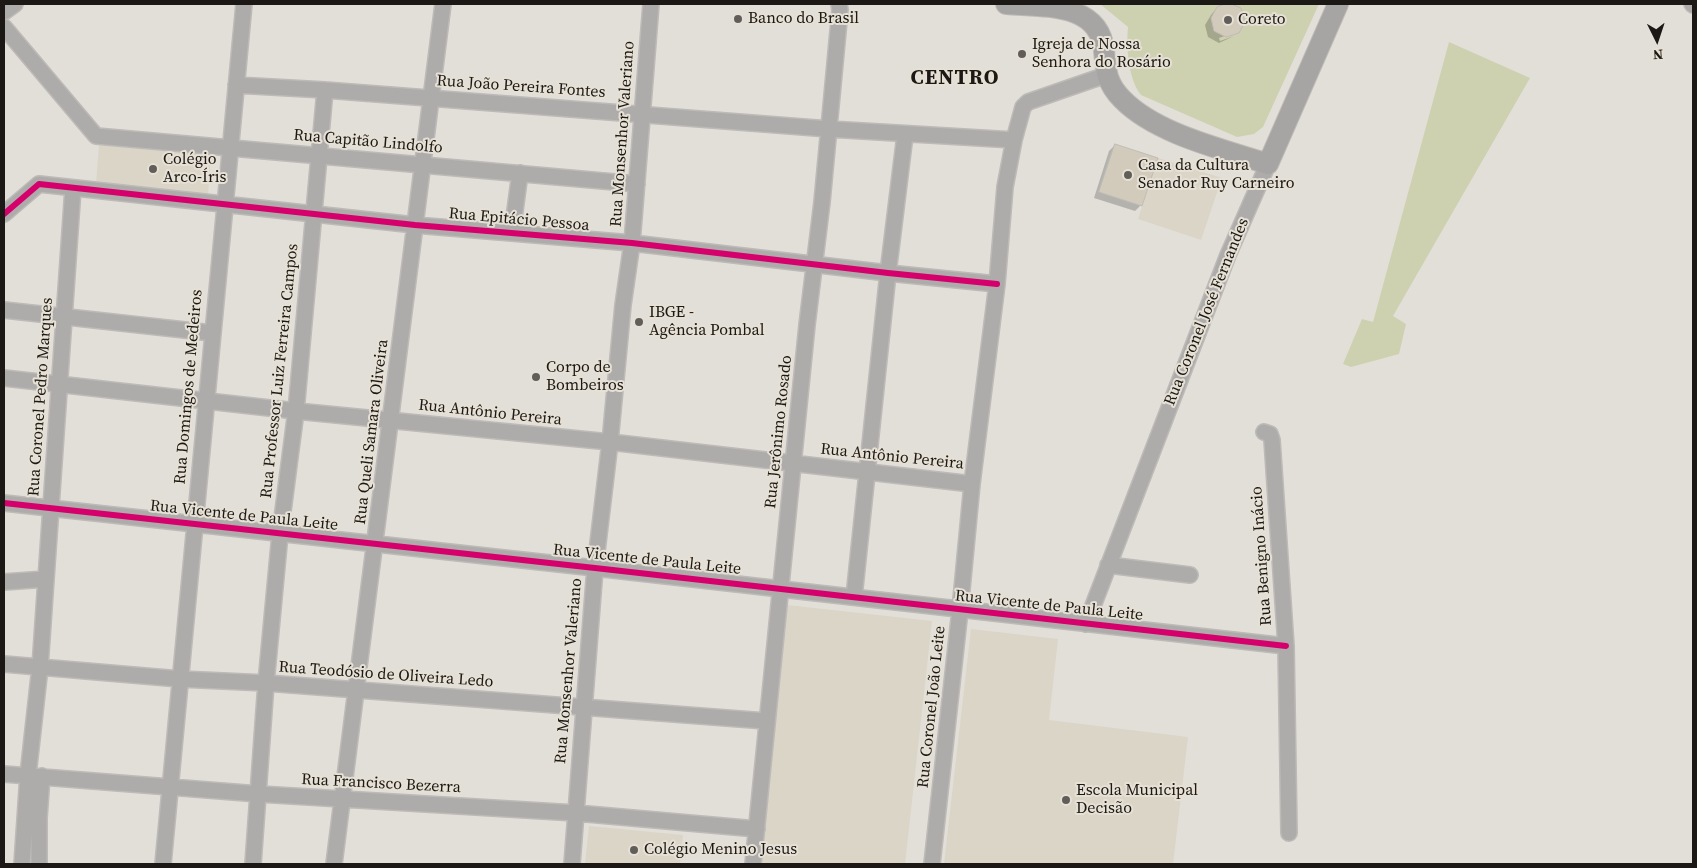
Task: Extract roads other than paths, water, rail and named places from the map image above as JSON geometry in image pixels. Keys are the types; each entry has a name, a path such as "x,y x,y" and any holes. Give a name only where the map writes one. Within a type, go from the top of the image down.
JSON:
{"main road":[{"path":"1006,4 1056,8 1074,12 1089,19 1101,33 1106,75 1114,90 1123,100 1150,121 1167,130 1268,164"},
{"name":"Rua Coronel José Fernandes","path":"1268,164 1338,4"}],"street":[{"path":"4,12 15,4"},
{"name":"Rua Domingos de Medeiros","path":"163,864 244,4"},
{"name":"Rua Queli Samara Oliveira","path":"334,864 443,4"},
{"name":"Rua Monsenhor Valeriano","path":"572,864 595,568 610,442 623,305 632,243 651,4"},
{"name":"Rua Jerônimo Rosado","path":"753,864 766,721 822,202 840,10 839,4"},
{"name":"Rua Capitão Lindolfo","path":"4,27 96,136 637,184"},
{"name":"Rua Coronel João Leite","path":"932,864 972,484 997,284 1005,187 1014,140 1023,107 1028,102 1106,75"},
{"name":"Rua João Pereira Fontes","path":"236,85 325,90 905,135 1014,140"},
{"name":"Rua Professor Luiz Ferreira Campos","path":"253,864 266,683 280,534 296,411 312,214 325,90"},
{"path":"854,597 888,273 905,135"},
{"name":"Rua Coronel José Fernandes","path":"1086,624 1228,255 1268,164"},
{"path":"512,233 520,173"},
{"name":"Rua Epitácio Pessoa","path":"4,214 39,184 415,225 632,243 997,284"},
{"name":"Rua Coronel Pedro Marques","path":"33,818 40,667 73,188"},
{"path":"4,310 212,333"},
{"name":"Rua Antônio Pereira","path":"4,378 296,411 610,442 972,484"},
{"name":"Rua Benigno Inácio","path":"1264,432 1270,434 1272,440 1286,646 1289,832"},
{"name":"Rua Vicente de Paula Leite","path":"4,504 1286,646"},
{"path":"1108,565 1190,575"},
{"path":"4,582 46,579"},
{"name":"Rua Teodósio de Oliveira Ledo","path":"4,664 180,679 266,683 766,721"},
{"name":"Rua Francisco Bezerra","path":"4,774 342,800 576,813 757,829"},
{"path":"22,864 33,818"},
{"path":"33,818 39,864"}],"place":[{"name":"Banco do Brasil","path":"738,19"},
{"name":"Coreto","path":"1228,20"},
{"name":"Igreja de Nossa Senhora do Rosário","path":"1022,54"},
{"name":"Colégio Arco-Íris","path":"153,169"},
{"name":"Casa da Cultura Senador Ruy Carneiro","path":"1128,175"},
{"name":"IBGE - Agência Pombal","path":"639,322"},
{"name":"Corpo de Bombeiros","path":"536,377"},
{"name":"Escola Municipal Decisão","path":"1066,800"},
{"name":"Colégio Menino Jesus","path":"634,850"}],"district":[{"name":"CENTRO","path":"955,79"}]}
